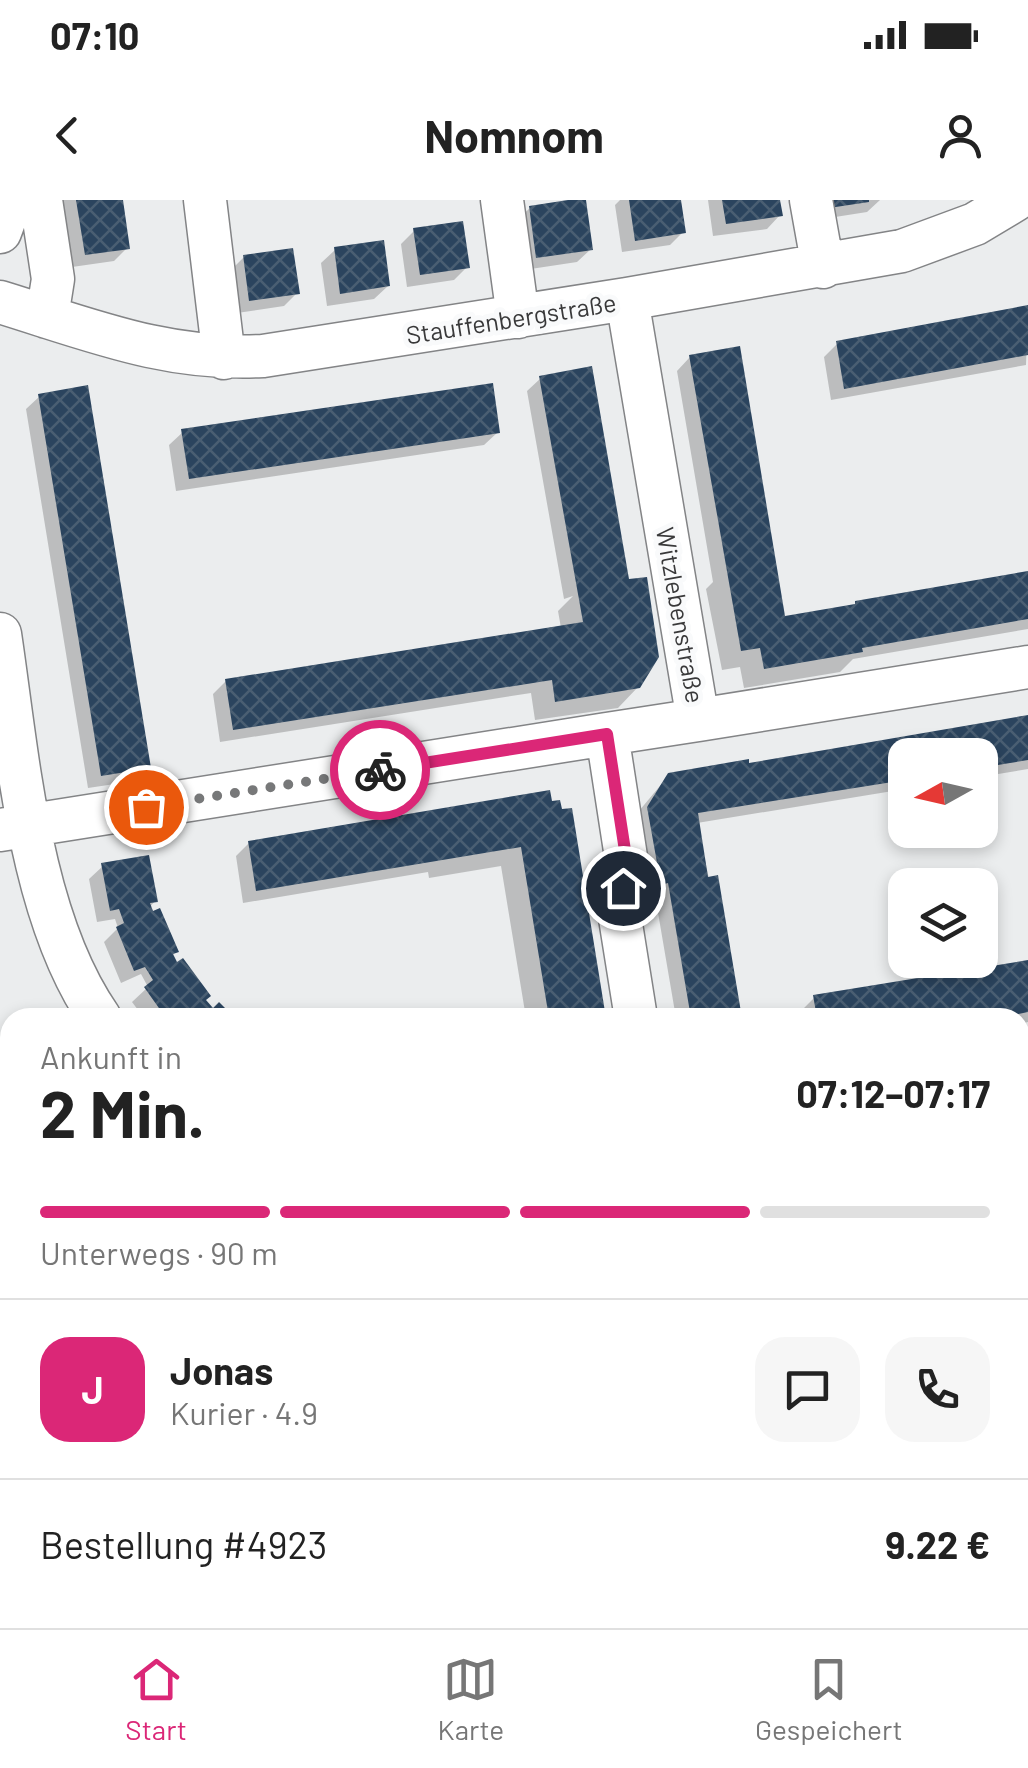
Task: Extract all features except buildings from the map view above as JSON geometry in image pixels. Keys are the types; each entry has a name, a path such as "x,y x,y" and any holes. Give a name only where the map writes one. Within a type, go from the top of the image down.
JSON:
{"street":[{"path":"0,232 12,200"},
{"path":"41,200 53,279 47,317"},
{"path":"204,200 224,358"},
{"path":"502,200 518,316"},
{"path":"811,200 823,267"},
{"name":"Stauffenbergstraße","path":"0,302 138,346 224,358 302,352 902,251 940,239 1014,200"},
{"name":"Witzlebenstraße","path":"627,300 698,720 1028,667"},
{"path":"0,634 15,828 43,888 64,951 95,1008"},
{"path":"15,828 698,720"},
{"path":"607,734 626,857 620,918 634,1008"}],"way so far":[{"path":"146,807 380,770"}],"route":[{"path":"380,770 607,734 626,857 623,888"}]}
